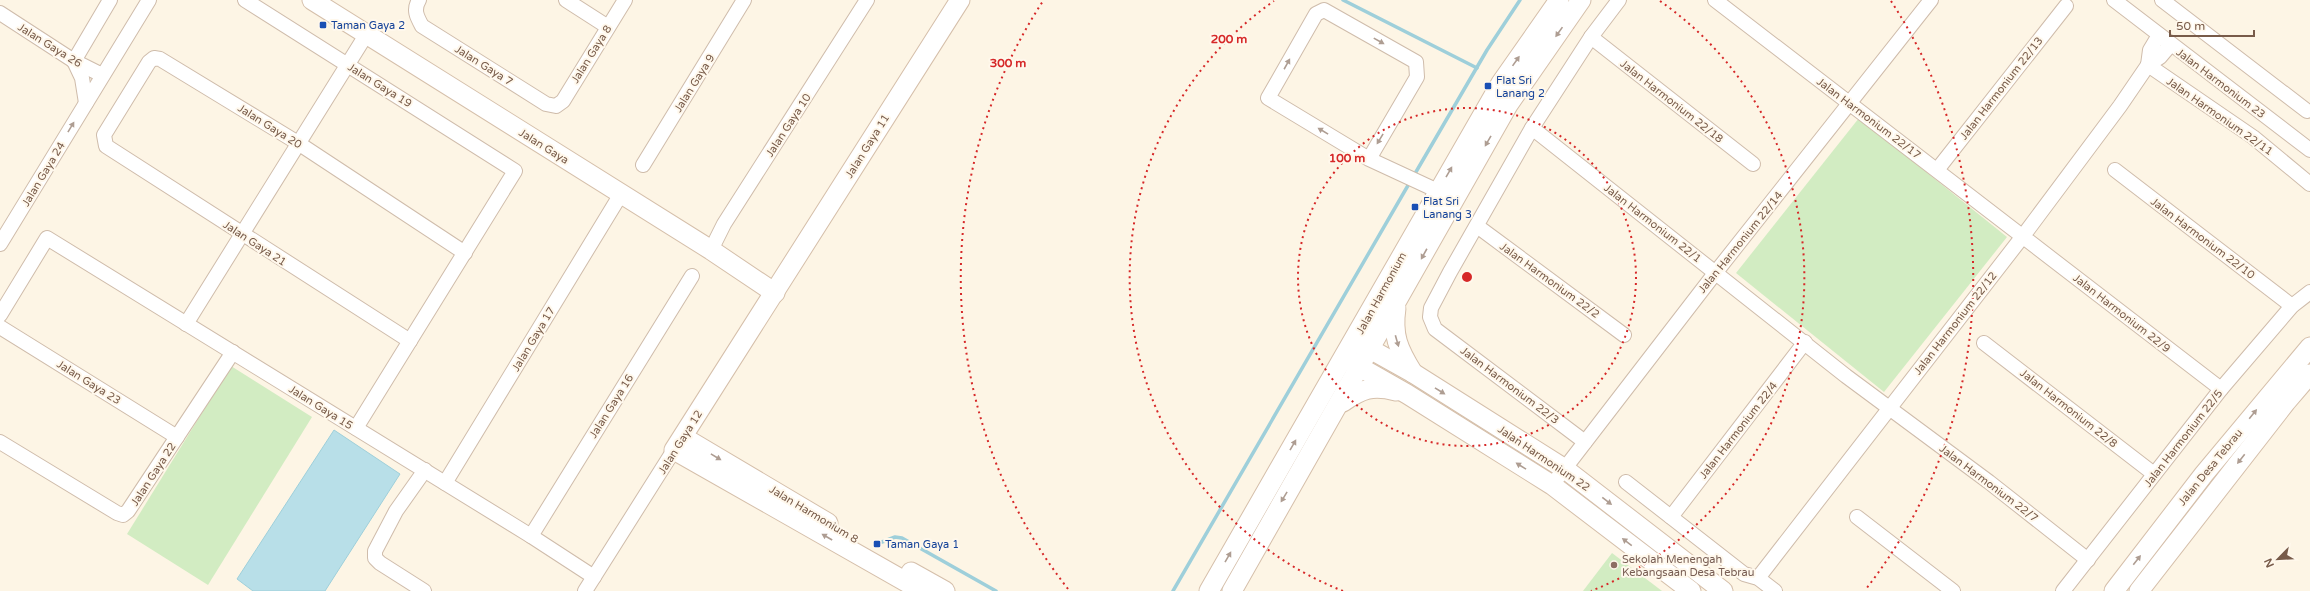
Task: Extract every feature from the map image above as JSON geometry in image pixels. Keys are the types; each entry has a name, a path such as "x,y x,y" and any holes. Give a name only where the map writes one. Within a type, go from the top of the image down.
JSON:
{"street":[{"path":"86,103 82,78 74,61 110,0"},
{"name":"Jalan Gaya 24","path":"0,244 149,0"},
{"name":"Jalan Gaya 19","path":"245,0 515,171 465,253"},
{"name":"Jalan Gaya","path":"312,0 711,250 775,293"},
{"name":"Jalan Gaya 7","path":"419,0 416,5 416,16 422,26 546,104 556,106"},
{"path":"566,0 608,27"},
{"name":"Jalan Gaya 8","path":"556,106 563,100 625,0"},
{"name":"Jalan Gaya 9","path":"643,165 744,0"},
{"name":"Jalan Gaya 10","path":"711,250 724,224 867,0"},
{"name":"Jalan Gaya 11","path":"775,293 960,0"},
{"name":"Jalan Harmonium","path":"1209,591 1501,83 1559,0"},
{"name":"Jalan Harmonium","path":"1232,591 1272,518 1340,404 1508,106 1581,0"},
{"path":"1477,226 1532,128 1591,37 1619,0"},
{"name":"Jalan Harmonium 22/17","path":"1715,0 2023,236"},
{"name":"Jalan Harmonium 22/14","path":"1552,485 1716,272 1851,104 1931,0"},
{"name":"Jalan Harmonium 23","path":"2114,0 2310,150"},
{"path":"2162,0 2307,111"},
{"name":"Jalan Harmonium 22/13","path":"1937,170 2066,6"},
{"path":"1369,159 1418,77 1416,62 1324,10 1316,14 1268,98 1369,159 1438,192"},
{"name":"Jalan Gaya 26","path":"0,13 74,61 102,75"},
{"path":"186,324 366,35"},
{"name":"Jalan Harmonium 22/12","path":"2148,65 2150,50 2159,35"},
{"name":"Jalan Harmonium 22/18","path":"1591,37 1753,164"},
{"name":"Jalan Harmonium 22/12","path":"1758,578 1888,408 2023,236 2120,106 2148,65 2160,57 2171,44"},
{"name":"Jalan Gaya 20","path":"104,140 104,135 149,62 157,58 298,143 465,253"},
{"name":"Jalan Harmonium 22/11","path":"2148,65 2253,138 2310,184"},
{"name":"Jalan Harmonium 22/1","path":"1532,128 1888,408"},
{"name":"Jalan Gaya 21","path":"104,140 106,146 242,235 410,341"},
{"name":"Jalan Harmonium 22/10","path":"2115,170 2292,306"},
{"name":"Jalan Gaya 17","path":"445,483 621,194"},
{"name":"Jalan Harmonium 22/3","path":"1477,226 1431,308 1430,317 1435,329 1585,442"},
{"name":"Jalan Harmonium 22/2","path":"1477,226 1624,335"},
{"name":"Jalan Harmonium 22/9","path":"2023,236 2221,389"},
{"name":"Jalan Gaya 15","path":"0,315 47,238 425,470 594,577"},
{"path":"356,428 465,253"},
{"name":"Jalan Gaya 16","path":"531,536 692,276"},
{"name":"Jalan Harmonium 22/5","path":"2063,591 2221,389 2292,306 2310,292"},
{"name":"Jalan Gaya 12","path":"585,591 775,293"},
{"path":"1396,304 1394,326 1396,340 1402,355 1413,373"},
{"name":"Jalan Gaya 23","path":"0,326 177,436"},
{"name":"Jalan Harmonium 22","path":"1354,340 1413,373 1565,469 1723,591"},
{"name":"Jalan Harmonium 22/4","path":"1671,517 1805,342"},
{"name":"Jalan Harmonium 22/8","path":"1984,343 2154,474"},
{"name":"Jalan Desa Tebrau","path":"2114,591 2204,474 2310,347"},
{"name":"Jalan Gaya 22","path":"0,442 117,513 123,514 128,511 232,352"},
{"name":"Jalan Harmonium 22","path":"1344,358 1407,394 1552,485 1691,591"},
{"name":"Jalan Desa Tebrau","path":"2139,591 2281,408 2310,374"},
{"path":"1340,404 1363,389 1383,388 1407,394"},
{"name":"Jalan Harmonium 22/7","path":"1888,408 1989,482 2088,560"},
{"name":"Jalan Harmonium 8","path":"678,444 922,591"},
{"name":"Jalan Harmonium 8","path":"678,444 945,591"},
{"path":"424,591 380,563 375,558 375,551 396,512 425,470"},
{"path":"1626,482 1744,574 1758,578 1775,591"},
{"path":"1857,517 1953,591"}],"green space":[{"path":"1859,118 2007,237 1884,392 1736,273"},
{"path":"231,366 312,417 208,585 127,534"},
{"path":"1612,553 1662,591 1583,591"}],"water":[{"path":"334,430 400,474 325,591 253,591 237,579"}],"waterway":[{"path":"1343,0 1477,68"},
{"path":"1413,177 1487,50 1520,0"},
{"path":"1173,591 1410,182"},
{"path":"882,542 895,537 902,538 996,591"}],"place":[{"name":"Taman Gaya 2","path":"323,25"},
{"name":"Flat Sri Lanang 2","path":"1488,86"},
{"name":"Flat Sri Lanang 3","path":"1415,207"},
{"name":"Taman Gaya 1","path":"877,544"},
{"name":"Sekolah Menengah Kebangsaan Desa Tebrau","path":"1614,565"}]}
